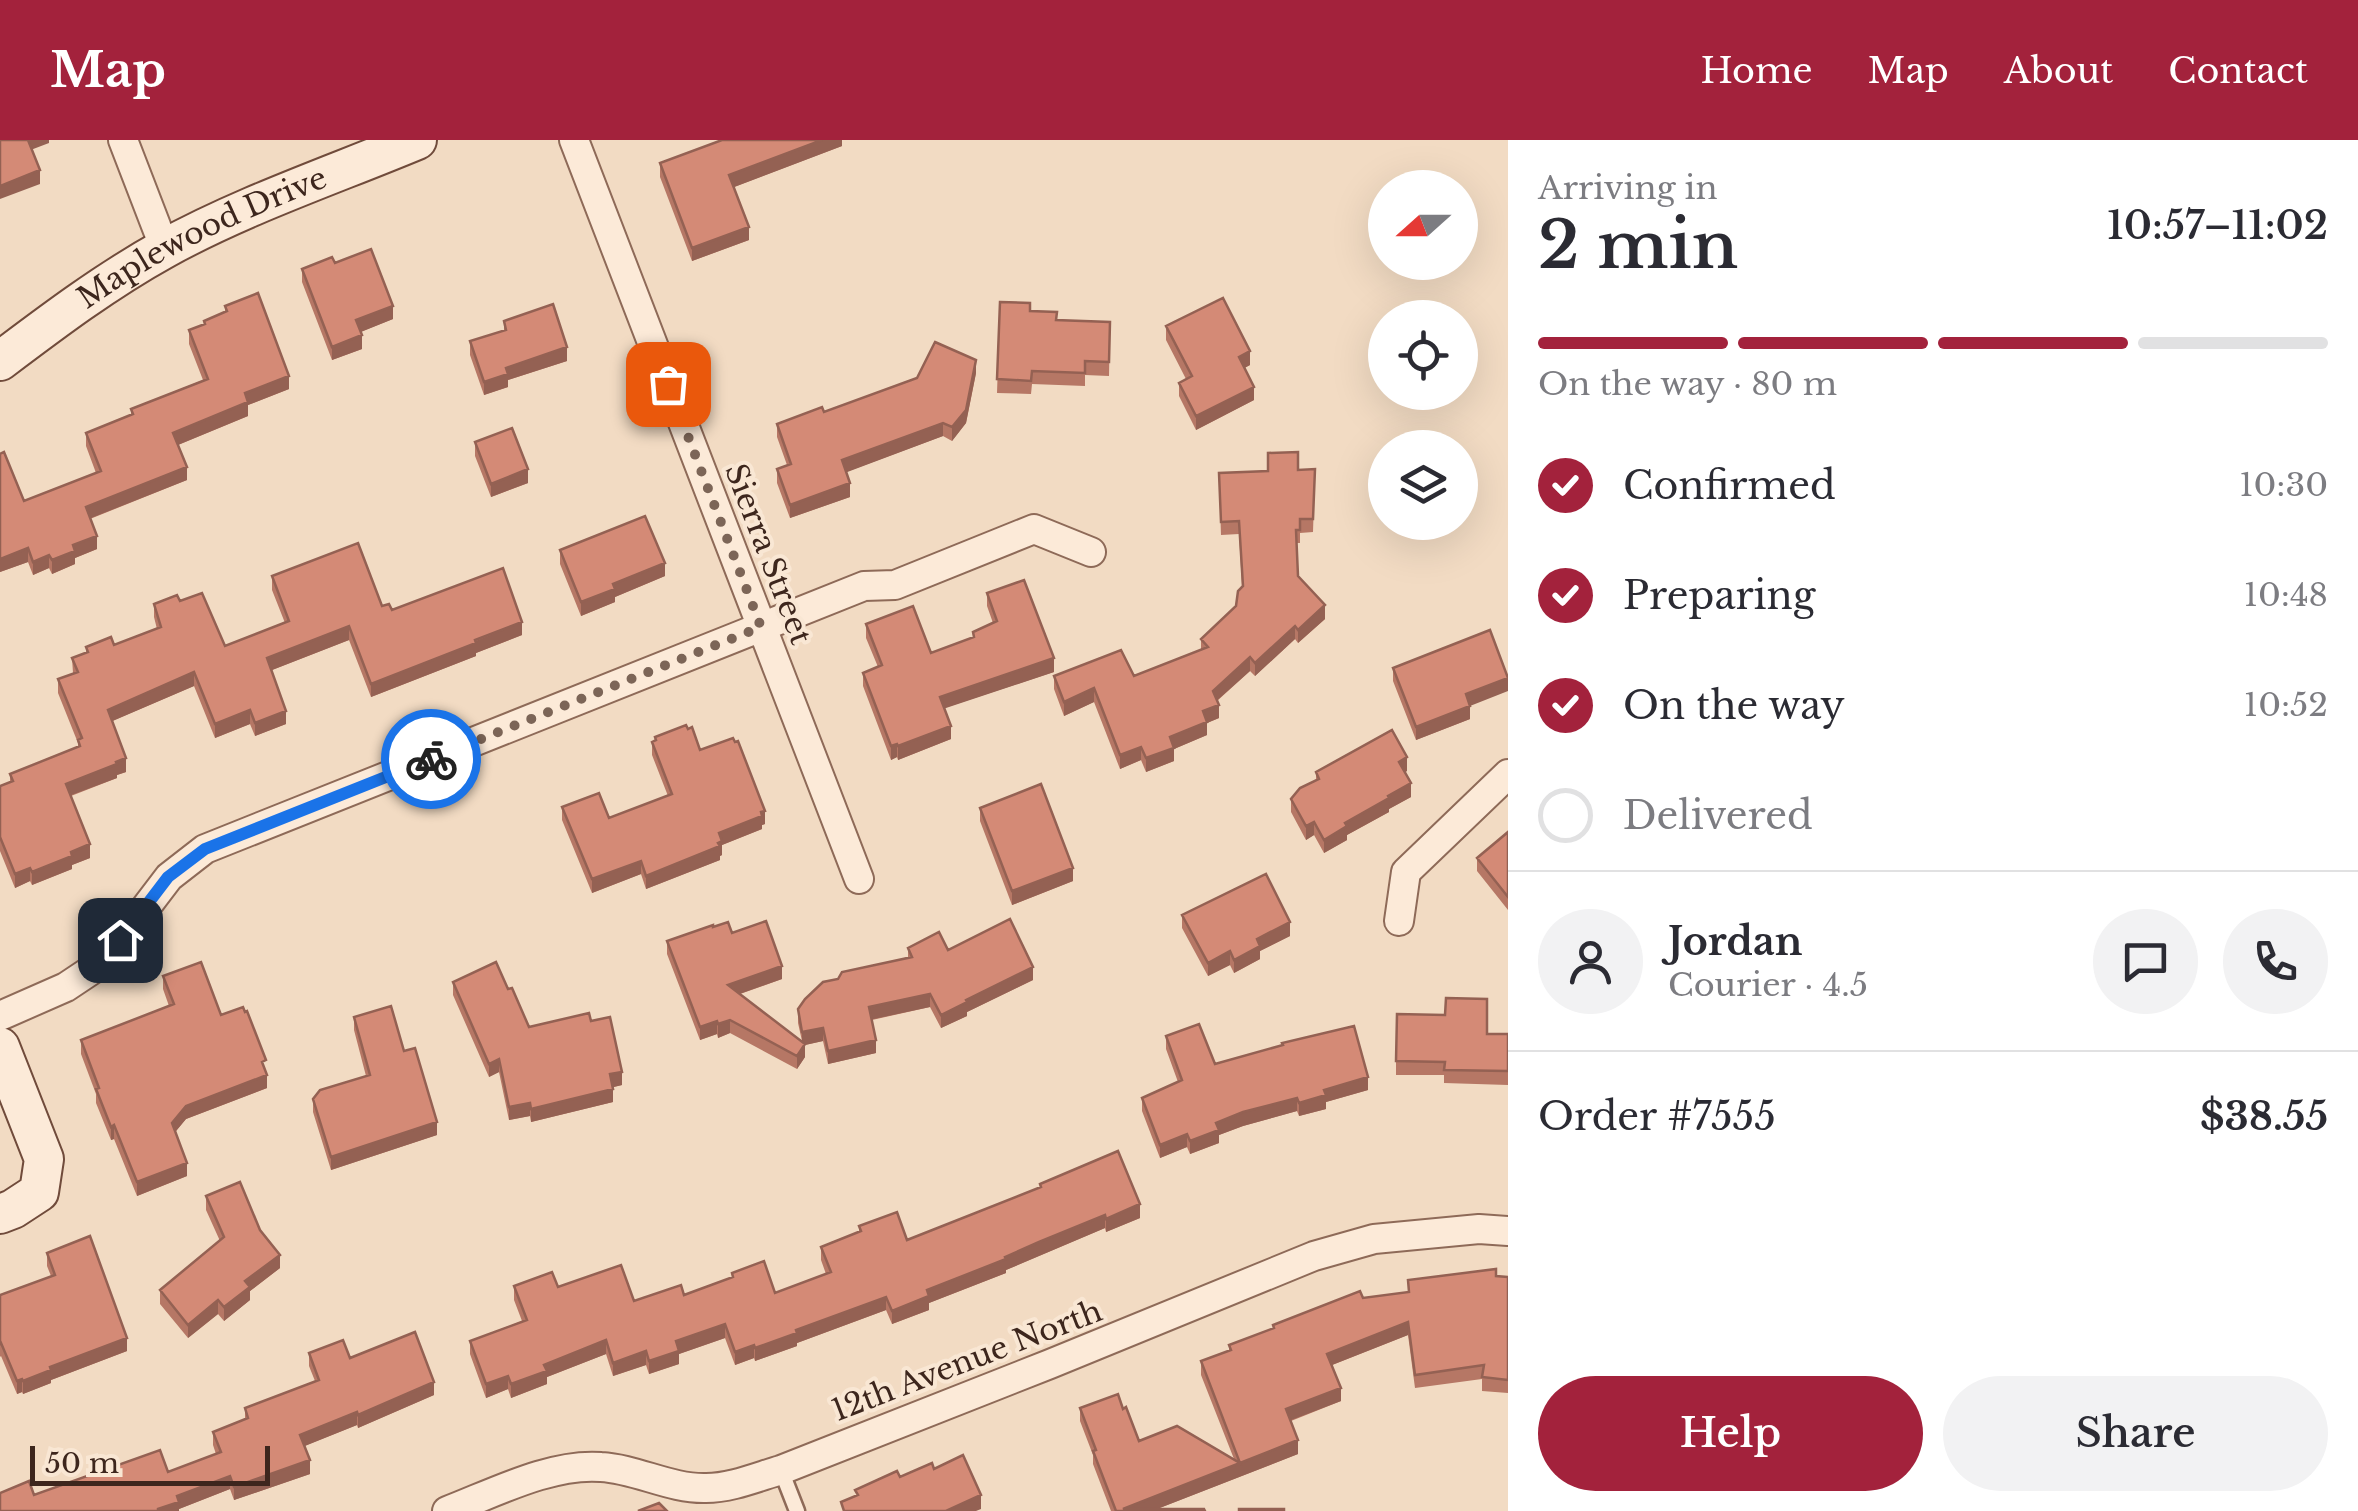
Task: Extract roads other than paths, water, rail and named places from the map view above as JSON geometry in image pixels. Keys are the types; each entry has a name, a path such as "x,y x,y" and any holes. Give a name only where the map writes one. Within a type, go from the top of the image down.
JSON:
{"street":[{"path":"123,140 164,249"},
{"name":"Maplewood Drive","path":"0,361 57,318 164,249 244,211 418,140"},
{"name":"Sierra Street","path":"574,140 858,879"},
{"path":"0,1016 66,987 105,961 168,877 205,849 864,586 894,584 1034,529 1091,552"},
{"path":"1399,921 1406,872 1508,774"},
{"path":"0,1047 44,1159 38,1192 0,1214"},
{"name":"12th Avenue North","path":"448,1511 562,1468 602,1466 709,1489 780,1470 1314,1256 1374,1239 1479,1228 1508,1230"}],"lane":[{"path":"780,1470 797,1511"}]}
